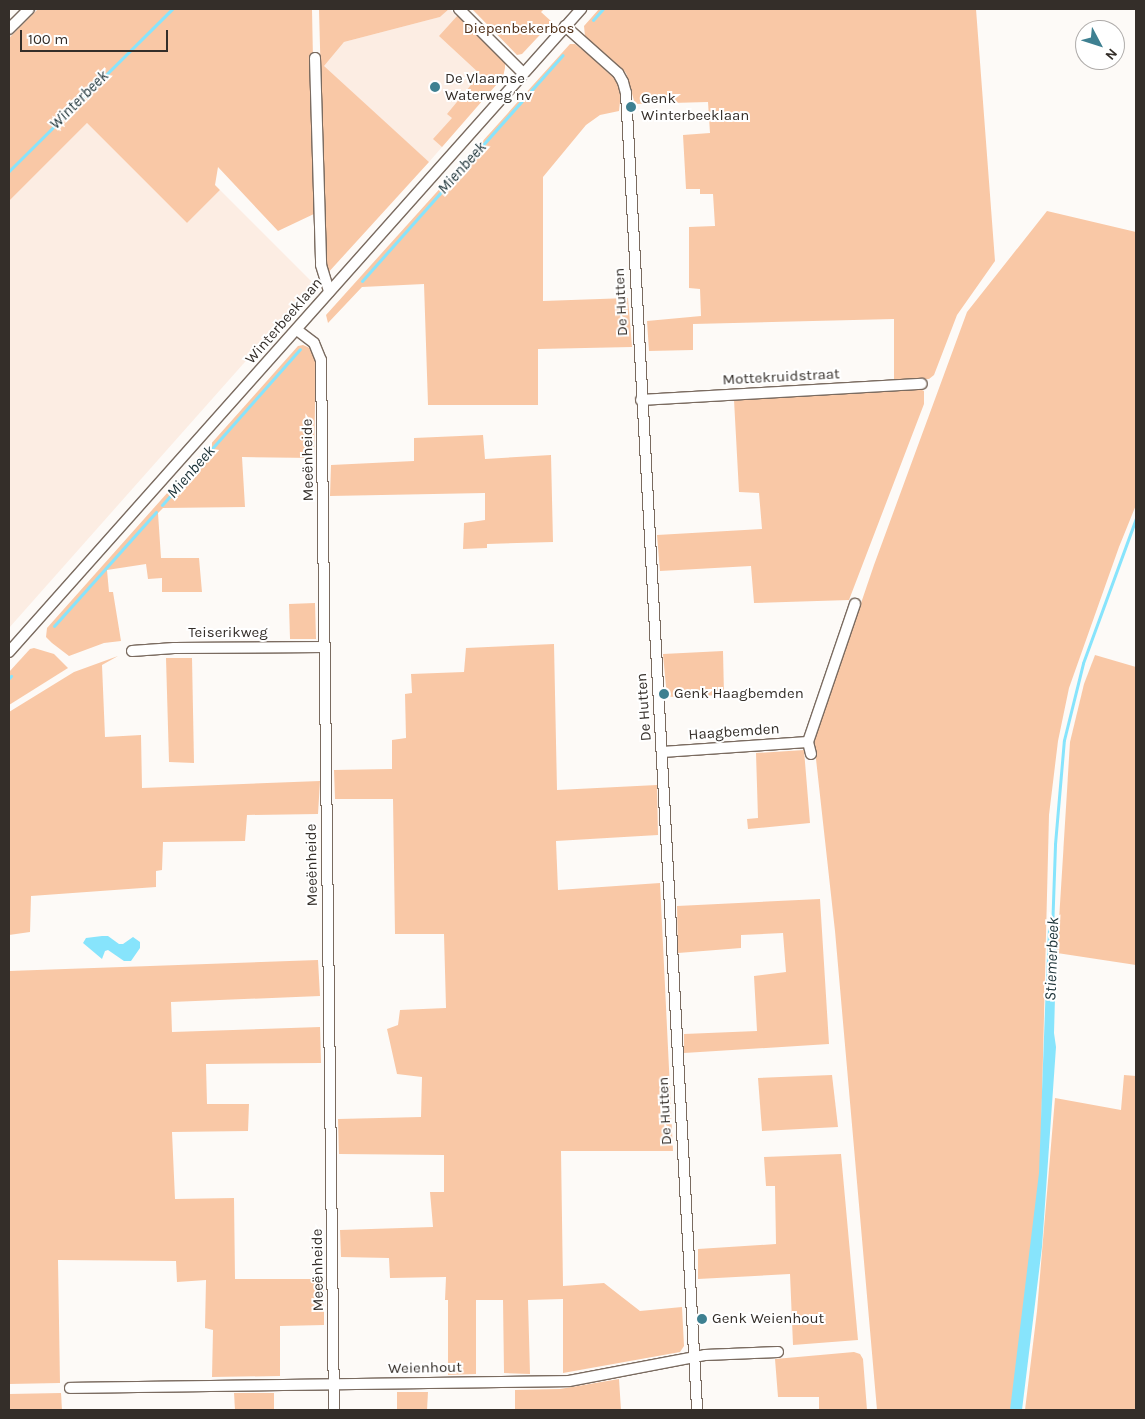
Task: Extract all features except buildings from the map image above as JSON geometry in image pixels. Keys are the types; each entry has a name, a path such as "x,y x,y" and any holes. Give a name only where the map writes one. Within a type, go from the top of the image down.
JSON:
{"street":[{"path":"9,29 29,9"},
{"path":"459,9 523,73"},
{"name":"Winterbeeklaan","path":"9,652 297,330 580,9"},
{"name":"De Hutten","path":"565,26 618,73 626,93 641,400 697,1410"},
{"path":"315,58 321,265 330,292"},
{"name":"Meeënheide","path":"297,330 314,344 321,360 334,1410"},
{"name":"Mottekruidstraat","path":"641,400 922,384"},
{"path":"811,754 808,742 855,604"},
{"name":"Teiserikweg","path":"132,651 324,647"},
{"name":"Haagbemden","path":"662,752 808,742"},
{"name":"Weienhout","path":"70,1388 568,1381 694,1357 778,1352"}],"shaded area":[{"path":"449,9 505,63 503,77 429,162 323,67 344,42 440,17"},
{"path":"87,123 187,223 220,190 314,284 9,628 9,201"}],"green space":[{"path":"38,9 312,9 316,213 278,231 218,167 215,185 220,190 187,223 87,123 9,201 9,38"},
{"path":"319,9 449,9 440,17 344,42 324,66 429,162 326,275"},
{"name":"Diepenbekerbos","path":"472,9 544,9 541,12 552,22 522,54 517,55"},
{"path":"599,9 976,9 995,261 957,315 934,375 929,379 894,379 894,319 693,324 693,350 649,351 647,321 701,316 700,289 689,288 689,227 715,226 713,194 700,194 700,189 686,189 683,135 710,133 708,102 635,104 626,73 585,36 584,26"},
{"path":"458,15 505,63 505,68 503,77 442,147 433,139 452,118 447,114 480,74 439,36"},
{"path":"570,44 575,44 589,55 618,82 621,92 619,111 600,115 586,125 543,177 543,301 628,298 632,347 538,349 538,405 428,405 424,284 362,287 328,323 326,315"},
{"path":"1047,211 1136,232 1136,505 1119,547 1069,688 1058,741 1049,815 1040,1177 1014,1410 877,1410 835,931 814,741 874,565 967,312"},
{"path":"303,345 312,349 316,355 314,458 242,457 245,507 163,508 158,513 161,558 199,558 202,592 162,592 162,578 148,579 146,564 107,570 109,592 113,592 121,641 104,643 69,656 52,643 46,637 47,628 298,346"},
{"path":"920,389 924,391 924,404 849,600 754,603 751,566 660,571 657,535 762,529 759,493 739,492 734,400"},
{"path":"483,435 485,459 551,455 553,542 487,544 487,548 463,549 464,523 485,520 485,493 330,496 331,465 414,461 414,438"},
{"path":"315,603 316,639 290,639 289,604"},
{"path":"554,644 557,790 657,785 658,835 556,841 558,890 660,883 673,1151 561,1151 563,1286 604,1283 640,1311 682,1307 684,1346 680,1352 563,1373 563,1299 528,1300 530,1374 504,1373 503,1300 476,1300 476,1374 448,1375 448,1300 445,1300 446,1277 390,1278 389,1258 341,1257 340,1230 433,1227 430,1192 444,1192 444,1155 339,1154 338,1119 421,1117 422,1077 397,1074 387,1029 398,1025 400,1010 446,1008 444,934 395,934 393,799 335,799 334,770 392,769 392,740 406,738 405,694 412,693 411,674 464,672 466,648"},
{"path":"34,648 54,654 68,668 9,705 9,672 30,649"},
{"path":"723,651 724,695 667,697 663,654"},
{"path":"1095,655 1136,667 1136,965 1057,953 1070,742 1084,684"},
{"path":"118,656 102,665 105,737 141,735 142,788 320,781 318,814 247,815 245,841 163,842 162,870 156,871 156,887 31,896 30,932 9,935 9,712 74,672"},
{"path":"166,658 192,658 194,763 169,762"},
{"path":"804,750 810,823 748,829 747,819 758,818 756,753"},
{"path":"820,899 829,1044 684,1053 684,1034 757,1031 754,976 786,972 783,933 741,935 741,948 678,953 677,906"},
{"path":"318,960 320,996 171,1002 172,1032 320,1027 321,1063 206,1064 207,1104 249,1104 248,1131 172,1132 175,1199 234,1198 235,1279 324,1279 324,1325 280,1326 280,1376 212,1377 213,1330 205,1328 206,1280 177,1282 176,1261 58,1260 60,1383 9,1384 9,971"},
{"path":"832,1075 838,1127 762,1131 758,1078"},
{"path":"1124,1075 1136,1076 1136,1410 1025,1410 1037,1311 1055,1098 1121,1110"},
{"path":"841,1154 858,1340 793,1345 790,1274 698,1279 698,1249 776,1244 775,1186 766,1186 764,1157"},
{"path":"854,1352 860,1354 863,1359 867,1410 819,1410 819,1397 778,1397 775,1359"},
{"path":"619,1379 621,1410 515,1410 515,1390 560,1389"},
{"path":"397,1392 428,1392 427,1410 397,1410"},
{"path":"61,1393 62,1410 9,1410 9,1394"},
{"path":"234,1393 274,1393 274,1410 235,1410"}],"water":[{"path":"1057,927 1054,1033 1056,1047 1042,1247 1022,1410 1010,1410 1039,1173 1048,928"},
{"path":"108,936 119,944 123,944 133,937 140,942 140,948 131,961 124,961 108,950 105,951 102,959 83,943 86,938"}],"waterway":[{"name":"Winterbeek","path":"9,171 172,9"},
{"name":"Mienbeek","path":"593,20 603,9"},
{"name":"Mienbeek","path":"362,281 563,55"},
{"name":"Mienbeek","path":"162,505 300,349"},
{"name":"Mienbeek","path":"54,626 156,512"},
{"name":"Stiemerbeek","path":"1052,931 1055,844 1064,740 1083,663 1136,518"}],"place":[{"name":"De Vlaamse Waterweg nv","path":"435,87"},
{"name":"Genk Winterbeeklaan","path":"631,107"},
{"name":"Genk Haagbemden","path":"664,694"},
{"name":"Genk Weienhout","path":"702,1319"}]}
